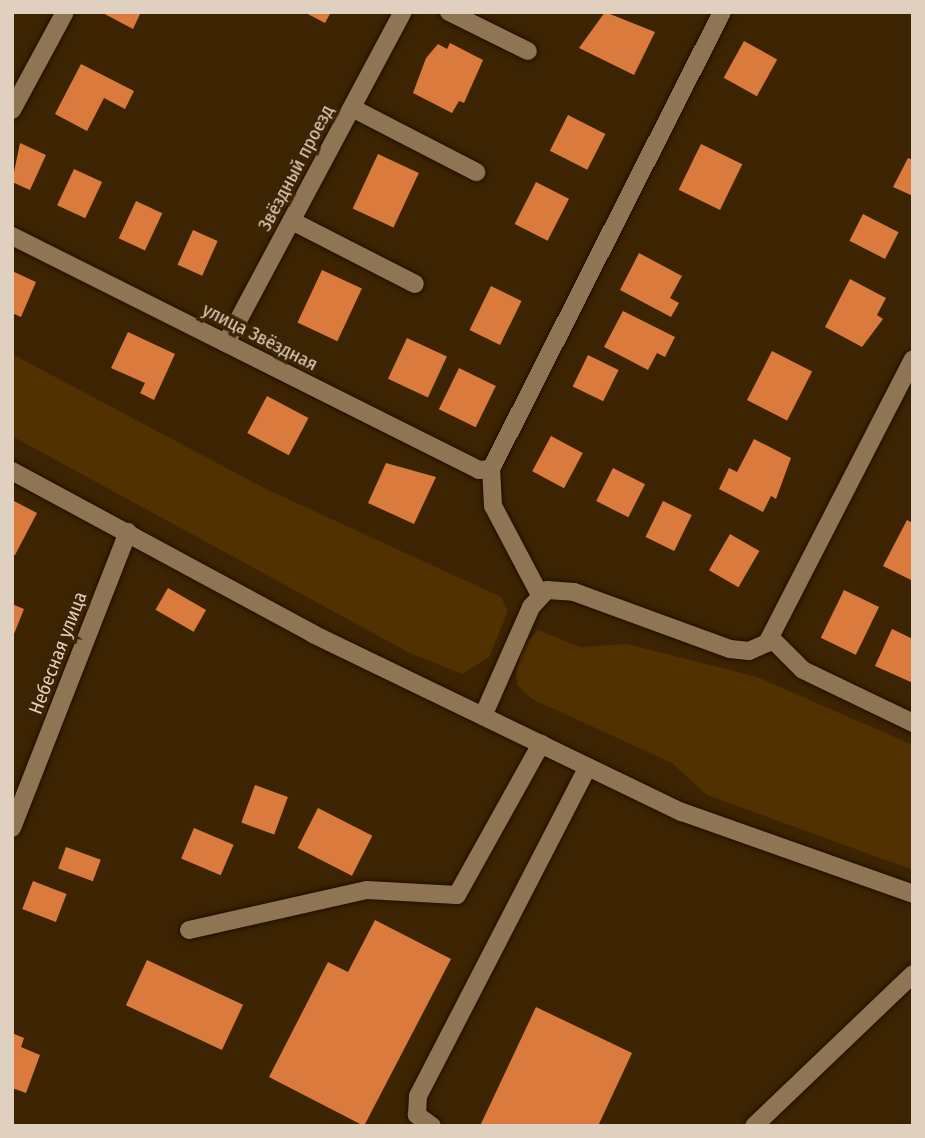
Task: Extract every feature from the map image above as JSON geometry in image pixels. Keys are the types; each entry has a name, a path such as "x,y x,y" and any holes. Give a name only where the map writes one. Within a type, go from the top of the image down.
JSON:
{"street":[{"path":"12,110 65,12"},
{"name":"Звёздный проезд","path":"226,343 403,12"},
{"path":"449,12 527,51"},
{"path":"540,595 493,506 491,469 722,12"},
{"path":"352,108 476,172"},
{"path":"292,221 415,284"},
{"name":"улица Звёздная","path":"12,236 479,470 491,469"},
{"path":"483,716 540,595 553,588 574,592 730,649 749,651 771,638 913,359"},
{"path":"12,471 313,634 682,812 913,894"},
{"name":"Небесная улица","path":"12,828 128,532"},
{"path":"771,638 803,670 913,723"},
{"path":"189,930 367,890 457,895 541,744"},
{"path":"432,1126 417,1115 418,1096 588,767"},
{"path":"754,1126 913,974"}],"shaded area":[{"path":"12,354 266,489 501,597 508,611 489,657 462,674 408,652 12,436"},
{"path":"538,630 580,647 627,644 757,677 913,745 913,870 707,795 672,763 532,699 517,685 516,671 522,649"}],"building":[{"path":"101,12 141,12 133,29"},
{"path":"304,12 331,12 325,23"},
{"path":"605,12 655,32 634,75 579,48"},
{"path":"744,41 777,59 757,96 724,78"},
{"path":"450,43 483,60 464,103 459,101 452,113 413,93 426,58 438,44 447,49"},
{"path":"81,64 134,91 125,109 104,98 87,131 55,114"},
{"path":"568,115 605,134 587,170 550,151"},
{"path":"20,143 46,155 30,190 12,182"},
{"path":"701,144 742,164 720,210 679,190"},
{"path":"378,154 419,173 393,227 353,208"},
{"path":"908,158 913,160 913,196 893,187"},
{"path":"74,169 102,182 85,218 57,205"},
{"path":"536,182 569,199 548,241 515,224"},
{"path":"136,201 162,213 145,250 119,238"},
{"path":"863,214 899,232 885,259 849,241"},
{"path":"193,230 218,241 202,276 178,265"},
{"path":"639,253 682,276 670,298 679,303 671,317 620,290"},
{"path":"322,270 362,289 337,341 297,323"},
{"path":"12,271 36,282 21,317 12,313"},
{"path":"850,279 886,298 877,315 883,319 862,347 825,327"},
{"path":"491,286 522,301 500,345 470,330"},
{"path":"623,311 675,337 665,357 657,353 648,370 604,347"},
{"path":"128,332 175,354 154,400 140,393 145,383 111,368"},
{"path":"407,338 447,357 428,397 388,379"},
{"path":"772,351 812,371 787,420 747,400"},
{"path":"588,355 619,370 603,401 573,386"},
{"path":"459,368 496,386 476,427 439,409"},
{"path":"267,396 308,418 289,455 247,433"},
{"path":"551,436 583,453 564,488 532,471"},
{"path":"754,439 791,458 776,499 771,496 763,512 719,489 729,468 737,472"},
{"path":"386,463 436,477 414,524 368,503"},
{"path":"613,468 645,484 628,517 596,501"},
{"path":"12,500 37,513 15,555 12,554"},
{"path":"663,501 692,515 674,551 645,537"},
{"path":"907,520 913,523 913,581 883,566"},
{"path":"730,534 759,551 738,587 709,570"},
{"path":"168,588 206,610 194,632 156,610"},
{"path":"844,590 879,607 856,655 821,638"},
{"path":"12,604 24,609 12,639"},
{"path":"892,629 913,639 913,683 875,666"},
{"path":"255,785 288,797 274,835 241,823"},
{"path":"318,808 372,836 352,876 298,848"},
{"path":"194,828 234,845 221,875 181,858"},
{"path":"66,847 101,860 93,881 58,869"},
{"path":"33,881 67,894 56,922 22,909"},
{"path":"375,920 451,959 364,1126 269,1077 328,962 348,972"},
{"path":"147,960 243,1005 222,1050 126,1005"},
{"path":"536,1007 632,1053 598,1126 480,1126"},
{"path":"12,1033 24,1038 21,1047 40,1055 26,1093 12,1088"}]}
